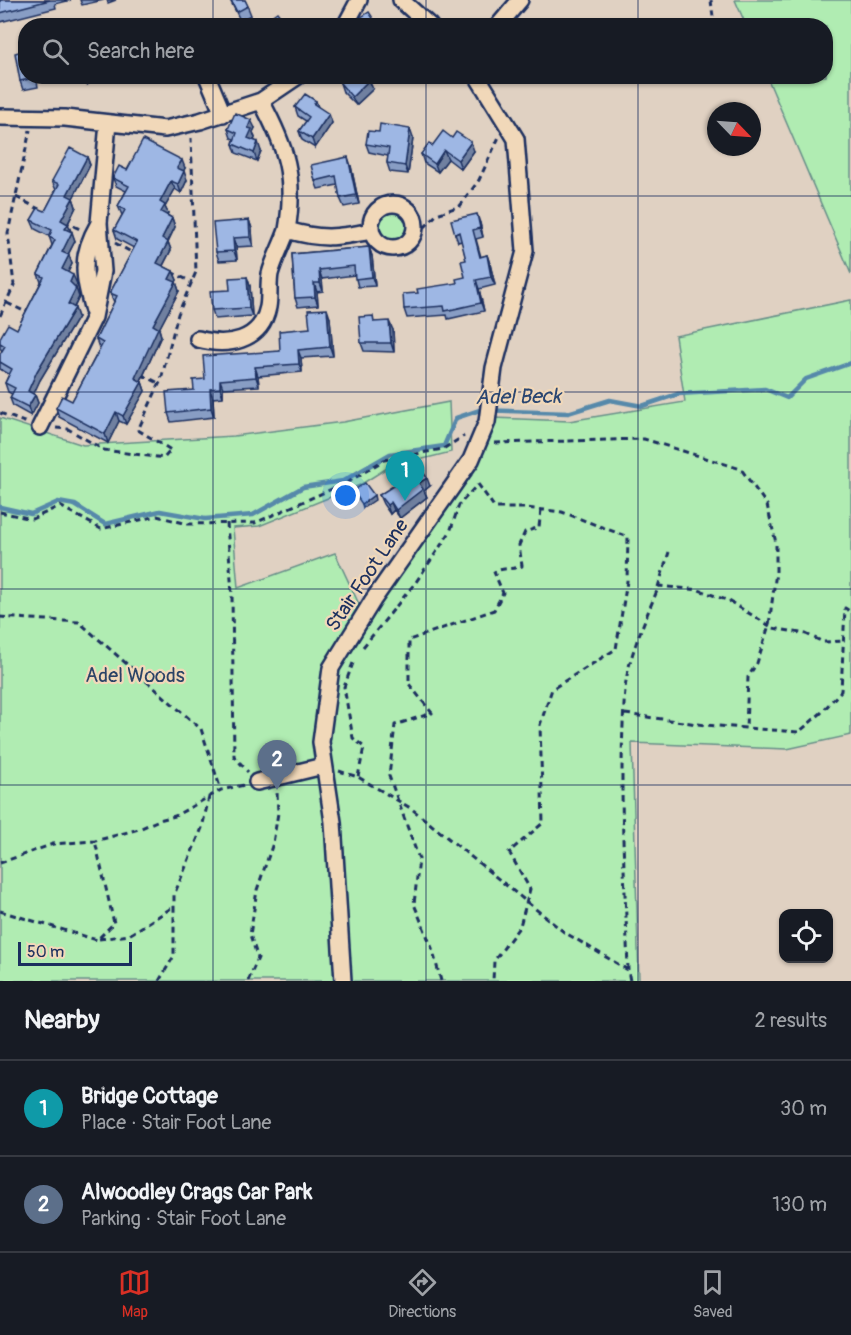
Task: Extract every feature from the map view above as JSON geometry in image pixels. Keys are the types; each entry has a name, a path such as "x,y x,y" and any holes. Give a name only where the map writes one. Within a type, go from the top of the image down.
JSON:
{"street":[{"path":"349,18 359,0"},
{"path":"401,0 421,18"},
{"path":"505,18 520,0"},
{"path":"210,84 223,114"},
{"path":"0,117 32,117 165,129 223,114 261,101 286,84"},
{"name":"Stair Foot Lane","path":"343,981 333,822 321,742 331,668 373,600 471,460 485,429 494,368 525,251 516,139 482,84"},
{"path":"198,339 214,343 244,340 258,328 267,309 271,273 287,230 291,194 285,150 261,101"},
{"path":"40,427 94,317 103,271 97,231 108,123"},
{"path":"389,204 403,207 408,211 413,217 414,231 406,243 393,248 379,243 371,231 371,224 376,211 389,204"},
{"path":"287,230 316,238 336,238 371,231"},
{"path":"257,782 323,766"}],"path":[{"path":"711,0 713,18"},
{"path":"0,315 14,285 8,233 32,117"},
{"path":"414,231 426,226 437,214 460,206 479,180 505,122"},
{"path":"0,413 40,427 68,429 104,450 164,458 171,450 138,430 159,383 178,314 195,272 190,123"},
{"path":"16,197 45,212"},
{"path":"64,221 97,231 141,256"},
{"path":"162,267 192,282"},
{"path":"6,302 35,316"},
{"path":"140,373 159,383"},
{"path":"0,512 32,519 60,506 101,529 157,516 188,524 255,523 350,481 384,460 443,449 456,443 467,433 485,429 496,443 644,439 741,469 767,505 776,543 776,572 769,625 757,663 748,677 746,728"},
{"path":"471,460 478,484 495,508 562,512 628,537 627,581 616,649 552,689 540,725 543,823 509,852 530,890 520,926 494,961 493,981"},
{"path":"358,777 364,747 353,738 344,687 356,654 382,627 416,582 450,532 459,505 478,484"},
{"path":"441,981 432,948 414,904 419,859 400,801 389,776 395,725 432,713 409,684 409,640 494,610 503,593 495,572 501,568 513,570 522,566 519,545 525,532 539,527 541,510"},
{"path":"0,863 53,844 95,841 175,816 221,790 257,782 234,756 232,594 227,523"},
{"path":"630,981 620,770 625,689 642,627 658,589 669,552"},
{"path":"658,589 659,586 699,590 729,602 769,625 806,634 823,642 844,642"},
{"path":"625,714 799,732 841,692 845,608 851,612"},
{"path":"0,617 79,622 201,729 221,790"},
{"path":"323,766 358,777 400,801 564,932 628,970"},
{"path":"248,981 258,958 250,935 257,890 273,843 278,813 277,778"},
{"path":"159,981 174,956 174,896 202,828 209,797"},
{"path":"95,841 114,923 97,940"},
{"path":"0,911 97,940 129,935 173,907"}],"green space":[{"path":"735,0 851,0 851,274 770,84 833,84 833,18 743,18"},
{"path":"392,212 402,216 406,226 402,236 392,240 382,236 378,226 382,216"},
{"name":"Adel Woods","path":"851,300 851,735 787,749 632,743 639,981 0,981 0,418 83,445 234,436 343,422 449,402 451,452 387,468 360,485 259,526 233,528 238,588 335,553 366,619 470,473 495,418 569,421 685,402 675,336"}],"building":[{"path":"0,0 50,0 0,13"},
{"path":"231,0 245,0 248,6 237,12"},
{"path":"277,12 282,18 269,18"},
{"path":"369,12 373,18 360,18"},
{"path":"18,52 18,70 15,53"},
{"path":"341,84 365,84 352,97"},
{"path":"305,94 316,101 314,104 329,114 312,139 299,131 309,117 295,107"},
{"path":"235,113 251,120 248,128 252,129 248,138 258,142 254,153 233,144 237,133 228,129"},
{"path":"380,124 410,129 405,166 387,163 389,148 366,144 368,131 379,132"},
{"path":"443,131 452,138 456,132 471,142 458,160 444,150 435,164 421,154 429,143 432,146"},
{"path":"143,140 182,160 177,168 184,171 178,184 171,181 160,202 165,205 161,212 172,218 162,238 168,242 157,263 173,271 169,279 176,282 153,325 158,328 135,378 142,382 123,416 116,412 105,434 56,408 62,396 72,401 103,343 96,339 117,296 110,293 137,242 114,230 125,210 118,206 129,186 113,178 119,166 127,170"},
{"path":"70,148 87,157 67,195 73,198 61,220 68,224 65,229 72,232 62,252 69,255 62,269 73,275 70,282 76,288 68,304 75,308 37,371 28,391 35,395 28,407 10,398 15,388 5,383 12,369 0,362 0,354 5,346 0,343 0,338 8,324 17,329 44,277 38,274 55,240 49,237 52,230 31,220 38,208 45,211 59,184 52,181"},
{"path":"348,157 356,195 340,198 336,176 315,181 311,165"},
{"path":"477,214 480,228 473,230 480,257 487,255 491,277 476,280 481,303 445,311 444,306 404,309 403,294 418,293 417,289 457,283 456,279 465,277 461,261 466,260 459,232 455,234 451,220"},
{"path":"249,220 250,237 233,238 234,251 216,252 213,223"},
{"path":"369,247 372,277 355,279 354,266 319,270 320,283 314,283 315,297 295,298 292,254"},
{"path":"247,277 249,308 212,310 210,291 230,290 229,278"},
{"path":"327,309 330,347 298,350 299,364 255,367 256,377 220,380 220,388 210,389 211,408 168,413 166,392 194,390 193,380 205,379 203,356 280,351 279,331 310,328 308,310"},
{"path":"373,316 374,322 389,321 391,343 361,343 359,317"},
{"path":"421,468 427,478 419,483 423,489 396,510 391,502 387,505 379,495"},
{"path":"365,483 374,495 362,504 353,491"}],"waterway":[{"name":"Adel Beck","path":"0,507 31,514 58,502 75,505 105,524 160,511 205,519 253,515 303,487 343,481 390,454 444,446 456,418 480,410 568,413 610,400 642,406 678,394 765,389 787,398 806,379 851,363"}],"place":[{"name":"Bridge Cottage","path":"405,501"},
{"name":"Alwoodley Crags Car Park","path":"277,790"}]}
